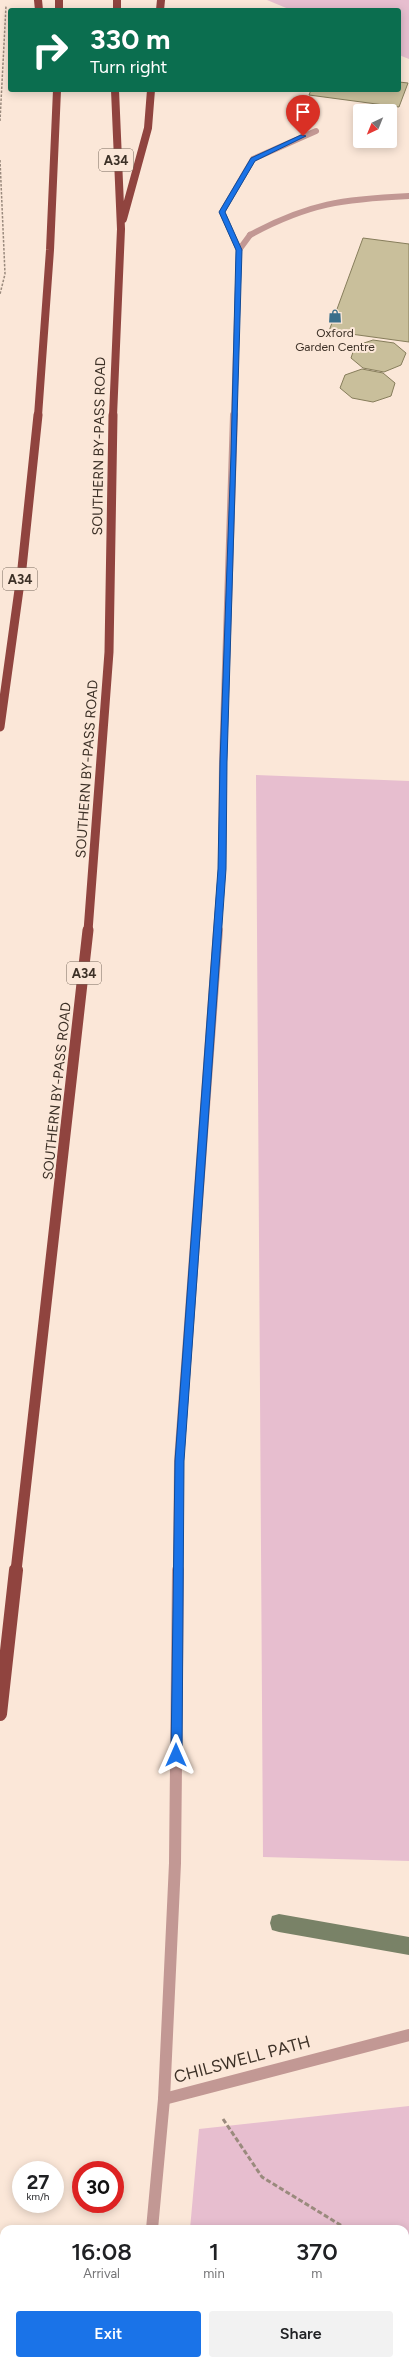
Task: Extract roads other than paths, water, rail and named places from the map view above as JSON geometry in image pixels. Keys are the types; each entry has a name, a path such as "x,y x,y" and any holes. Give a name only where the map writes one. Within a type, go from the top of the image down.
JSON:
{"highway":[{"path":"49,92 56,140"},
{"name":"A34","path":"0,726 38,431 56,140 57,92"},
{"name":"A34","path":"115,92 115,128 121,229"},
{"path":"121,229 148,128 152,92"},
{"name":"SOUTHERN BY-PASS ROAD","path":"0,1714 88,937 109,652 112,434 121,229"}],"street":[{"path":"164,2099 175,1863 180,1461 222,869 223,762 239,250 222,212 253,159 316,130"},
{"path":"239,250 250,235 273,222 308,210 350,199 409,196"},
{"name":"CHILSWELL PATH","path":"152,2225 164,2099 396,2037 409,2035"}],"waterway":[{"path":"279,1923 409,1946"}],"place":[{"name":"Oxford Garden Centre","path":"335,316"}]}
